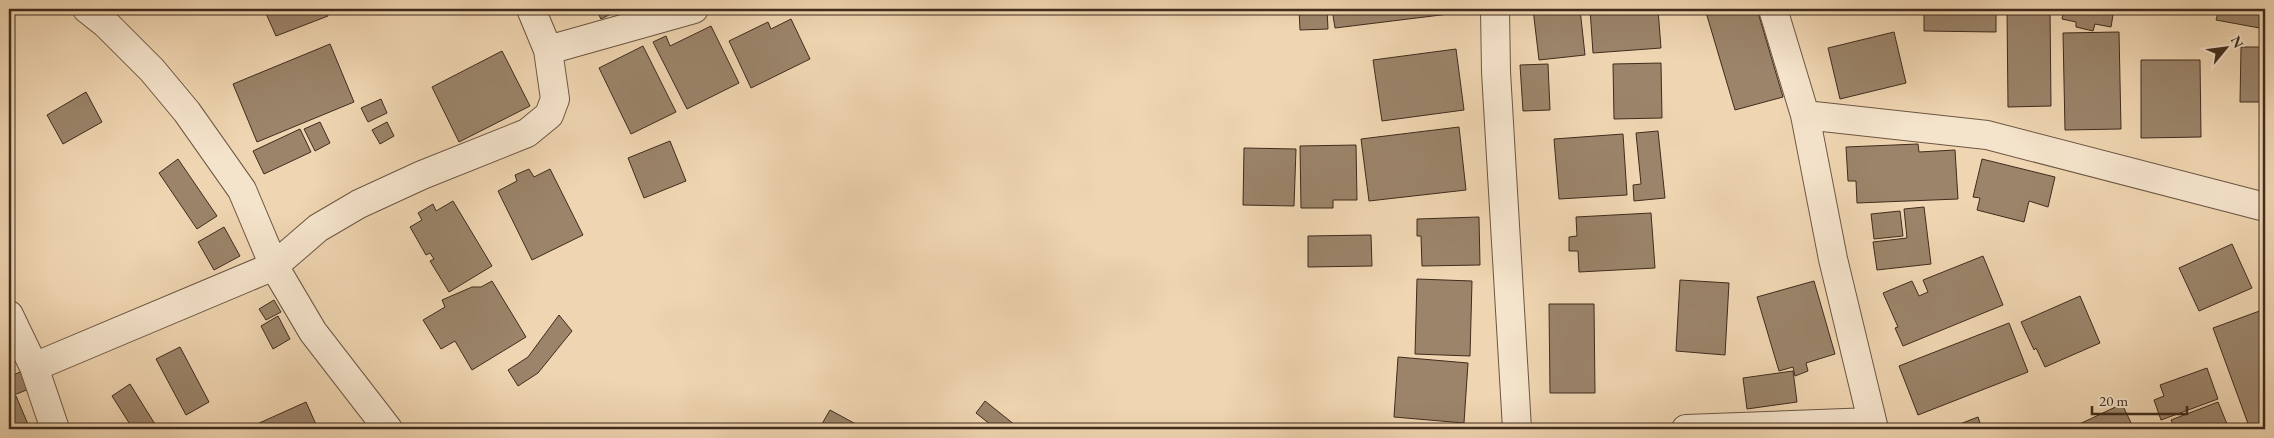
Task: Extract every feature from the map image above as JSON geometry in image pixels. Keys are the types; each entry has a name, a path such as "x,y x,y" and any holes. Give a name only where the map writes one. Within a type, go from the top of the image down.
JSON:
{"street":[{"path":"87,9 106,24 152,70 187,112 242,190 274,266 313,332 388,429"},
{"path":"34,366 274,266 318,228 359,204 422,175 528,133 549,115 555,99 548,50 531,9"},
{"path":"548,50 694,9"},
{"path":"1495,9 1496,82 1517,429"},
{"path":"1686,429 1873,426 1833,259 1805,115 1773,9"},
{"path":"1805,115 1987,135 2265,207"},
{"path":"9,315 34,366 55,429"}],"building":[{"path":"264,9 325,9 328,16 276,36"},
{"path":"596,9 621,9 601,19"},
{"path":"1299,9 1327,9 1328,29 1300,30"},
{"path":"1332,9 1448,9 1449,14 1335,28"},
{"path":"1533,9 1580,9 1585,55 1539,60"},
{"path":"1590,9 1658,9 1661,48 1593,53"},
{"path":"1705,9 1757,9 1783,97 1735,110"},
{"path":"1924,9 1996,9 1996,32 1924,31"},
{"path":"2007,9 2050,9 2051,106 2008,107"},
{"path":"2064,9 2114,9 2111,27 2095,24 2093,31 2076,27 2076,22 2062,19"},
{"path":"2219,9 2265,9 2265,29 2216,20"},
{"path":"791,19 810,59 751,88 729,41 768,22 771,29"},
{"path":"711,26 739,83 687,109 653,42 666,36 670,46"},
{"path":"1894,32 1906,83 1840,99 1828,48"},
{"path":"2119,32 2121,129 2065,130 2063,33"},
{"path":"330,44 354,102 257,142 233,84"},
{"path":"643,46 676,112 631,134 599,68"},
{"path":"2241,47 2265,47 2265,102 2240,102"},
{"path":"1456,49 1464,110 1382,121 1373,60"},
{"path":"502,51 530,106 459,142 432,87"},
{"path":"2141,60 2200,60 2201,137 2141,138"},
{"path":"1661,63 1662,118 1614,119 1613,64"},
{"path":"1548,64 1550,110 1523,111 1520,65"},
{"path":"86,92 102,122 63,144 47,115"},
{"path":"381,99 387,113 368,122 361,108"},
{"path":"320,122 330,143 315,151 304,129"},
{"path":"387,122 394,136 380,144 372,130"},
{"path":"1459,127 1466,190 1369,201 1361,139"},
{"path":"300,129 311,152 264,174 253,151"},
{"path":"1658,131 1665,198 1634,201 1633,185 1641,184 1636,133"},
{"path":"1623,134 1627,195 1559,199 1554,139"},
{"path":"670,141 686,181 644,198 628,158"},
{"path":"1918,144 1919,152 1955,150 1958,199 1857,203 1856,181 1848,181 1846,147"},
{"path":"1356,145 1357,200 1333,200 1333,208 1301,208 1300,146"},
{"path":"1244,148 1296,149 1294,206 1243,205"},
{"path":"178,159 217,216 197,229 159,173"},
{"path":"1982,159 2055,177 2048,207 2029,201 2024,222 1977,210 1980,198 1973,197"},
{"path":"529,169 534,177 550,169 583,235 532,260 498,191 517,181 515,175"},
{"path":"453,201 492,266 449,292 430,261 434,259 430,253 426,255 410,227 422,220 418,213 433,204 436,211"},
{"path":"1924,207 1931,264 1877,270 1873,242 1907,238 1904,209"},
{"path":"1900,211 1903,236 1874,239 1871,214"},
{"path":"1651,213 1655,268 1579,272 1578,251 1569,251 1569,237 1577,236 1576,217"},
{"path":"1479,217 1480,265 1422,266 1421,236 1417,236 1417,219"},
{"path":"224,227 240,256 214,270 198,242"},
{"path":"1371,235 1372,266 1308,267 1308,236"},
{"path":"2232,244 2252,288 2199,311 2179,268"},
{"path":"1983,256 2003,305 1903,346 1895,328 1898,327 1883,293 1912,281 1919,296 1928,292 1923,280"},
{"path":"1417,279 1472,281 1470,356 1415,354"},
{"path":"1680,280 1729,283 1725,355 1676,351"},
{"path":"492,281 526,337 472,370 455,341 441,349 423,320 445,307 442,300 472,287 481,287"},
{"path":"1814,281 1835,354 1806,363 1808,371 1795,376 1793,367 1779,371 1757,297"},
{"path":"2080,296 2100,343 2045,367 2036,348 2034,350 2021,322"},
{"path":"274,300 281,312 266,320 259,309"},
{"path":"1549,304 1594,304 1595,393 1550,393"},
{"path":"2265,309 2265,427 2250,429 2213,328"},
{"path":"559,315 572,331 538,373 518,386 508,370 528,357"},
{"path":"278,316 290,339 273,349 261,326"},
{"path":"2009,323 2028,372 1918,415 1899,366"},
{"path":"180,347 209,402 186,415 156,359"},
{"path":"1398,357 1468,363 1464,423 1394,417"},
{"path":"2207,368 2218,399 2161,420 2154,400 2164,396 2160,385"},
{"path":"22,371 29,389 9,397 9,377"},
{"path":"1793,371 1797,402 1747,409 1743,378"},
{"path":"130,384 158,429 133,429 112,396"},
{"path":"16,396 30,429 9,429 9,399"},
{"path":"985,401 1020,429 996,429 976,413"},
{"path":"306,402 318,429 246,429"},
{"path":"2218,402 2229,429 2175,429 2171,420"},
{"path":"2122,404 2134,429 2071,429 2071,428"},
{"path":"830,410 865,429 819,429"},
{"path":"1978,417 1982,429 1947,429"}]}
